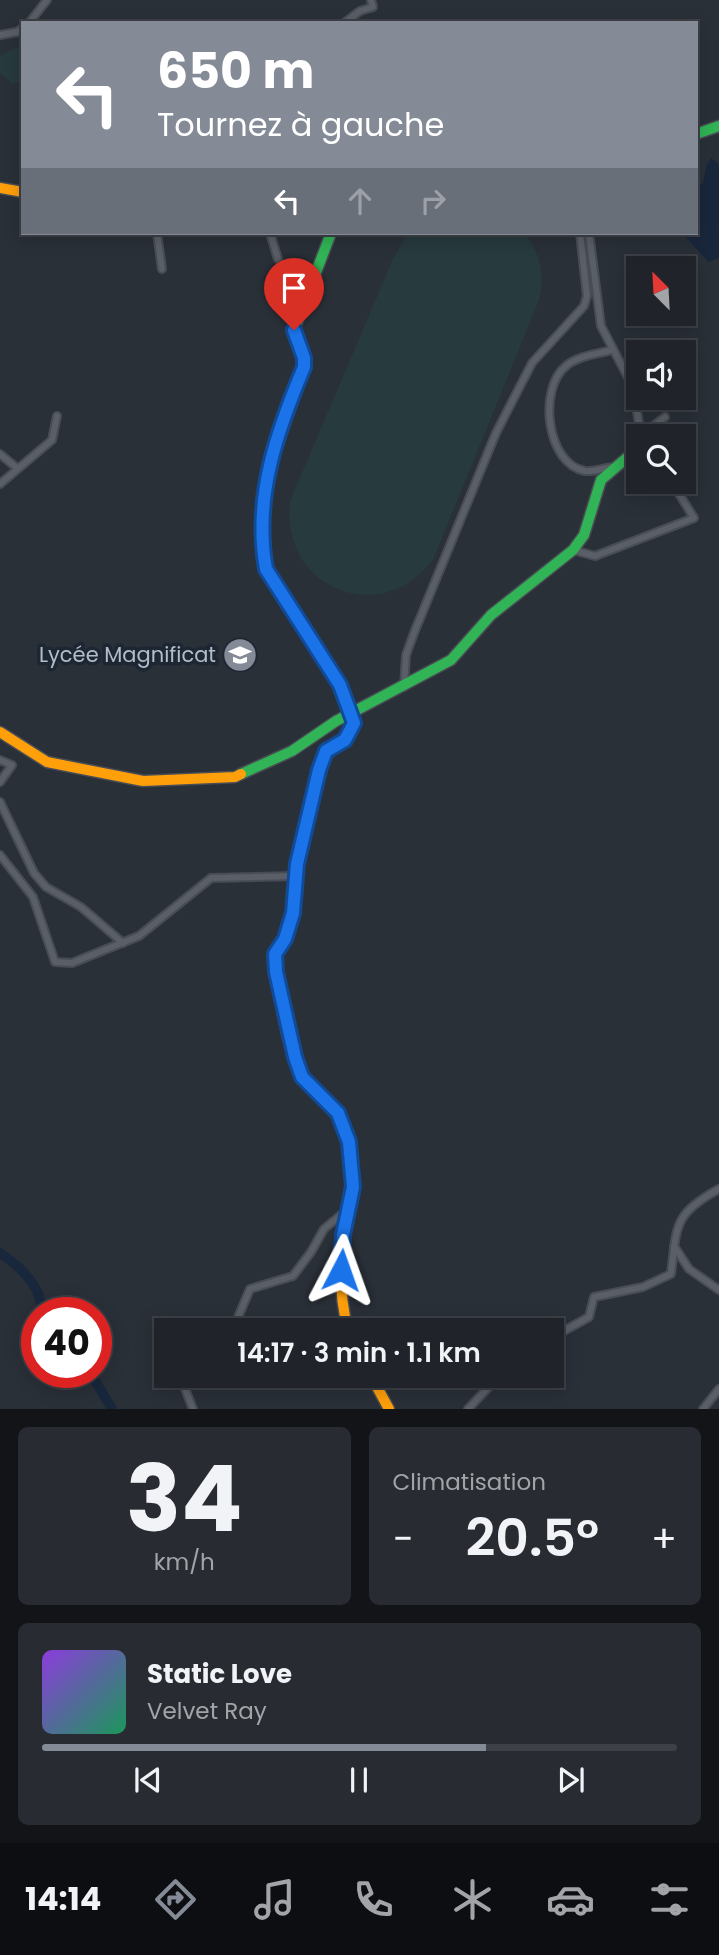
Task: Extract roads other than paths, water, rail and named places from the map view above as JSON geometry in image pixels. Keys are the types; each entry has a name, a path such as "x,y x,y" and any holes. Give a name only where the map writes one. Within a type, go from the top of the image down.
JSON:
{"street":[{"path":"31,21 47,0"},
{"path":"347,21 360,11 373,7 371,0"},
{"path":"0,35 21,29"},
{"path":"698,133 719,126"},
{"path":"0,188 21,192"},
{"path":"157,235 162,269"},
{"path":"271,235 278,259"},
{"path":"330,235 294,330 304,358 304,367 279,428 270,459 265,490 263,550 266,569 282,598 327,664 354,723 345,740 326,751 319,770 296,876 293,913 285,939 275,954 276,972 302,1077 338,1113 349,1142 353,1187 343,1235 340,1300 345,1318"},
{"path":"404,687 407,655 414,632 496,433 541,349 584,306 587,296 580,235"},
{"path":"589,235 601,326 633,387 639,424"},
{"path":"612,350 568,363 554,380 548,405 554,440 567,462 585,471 612,467"},
{"path":"0,484 51,440 57,416"},
{"path":"656,424 664,417"},
{"path":"0,454 17,468"},
{"path":"0,732 47,762 88,771 143,781 235,777 292,751 336,721 451,660 491,615 573,550 584,535 601,480 626,457"},
{"path":"573,550 595,556 694,518 679,494"},
{"path":"0,760 12,765 0,782"},
{"path":"0,802 34,873 46,887 81,907 123,943"},
{"path":"0,855 33,897 55,962 72,963 139,936 211,878 296,876"},
{"path":"564,1331 589,1317 594,1297 643,1287 671,1274 677,1223 700,1199 719,1189"},
{"path":"238,1318 250,1289 293,1276 324,1229 349,1208"},
{"path":"674,1246 689,1269 719,1290"},
{"path":"185,1388 193,1409"},
{"path":"378,1388 389,1409"},
{"path":"468,1409 488,1388"},
{"path":"703,1409 719,1389"}],"water":[{"path":"711,158 719,164 719,258 708,262 684,235 698,235 698,186 703,183"}],"waterway":[{"path":"0,1253 30,1279 39,1297"},
{"path":"100,1388 112,1409"}],"place":[{"name":"Lycée Magnificat","path":"240,655"}]}
